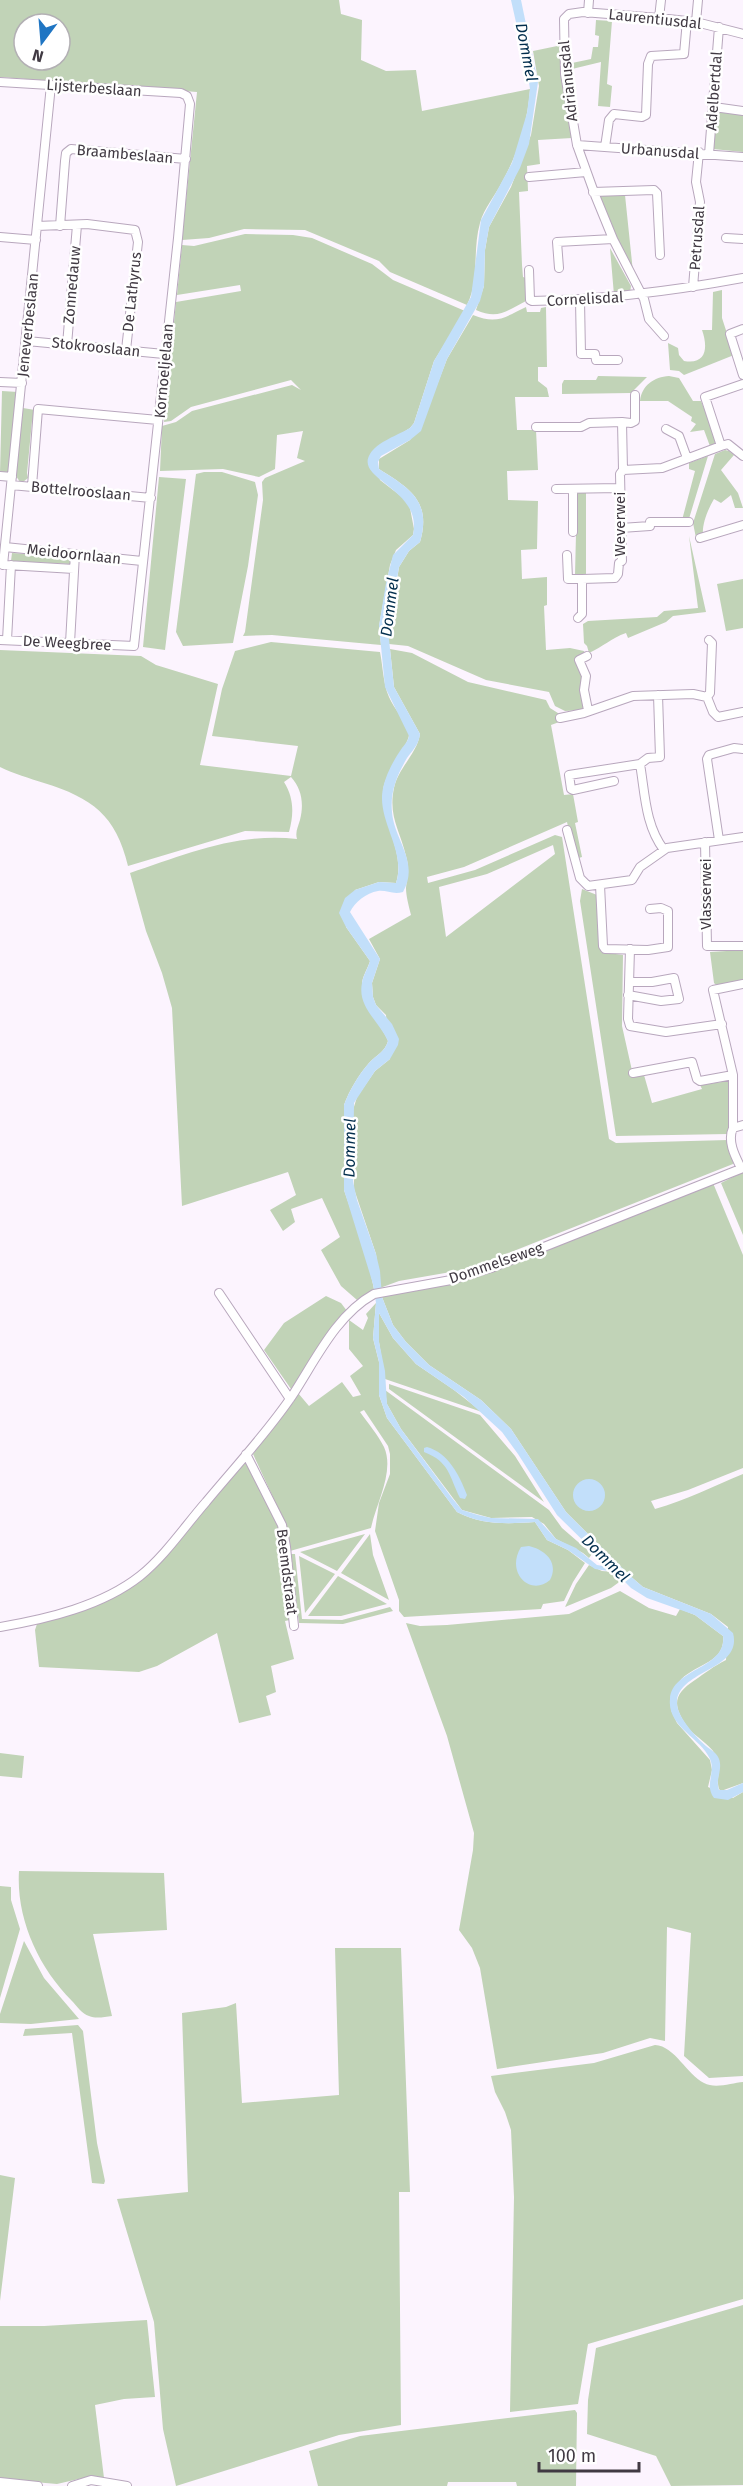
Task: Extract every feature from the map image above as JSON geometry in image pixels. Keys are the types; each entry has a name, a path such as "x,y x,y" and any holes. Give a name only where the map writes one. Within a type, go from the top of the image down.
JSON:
{"street":[{"path":"588,13 589,0"},
{"path":"659,18 661,0"},
{"path":"696,21 698,0"},
{"name":"Laurentiusdal","path":"566,16 573,13 588,13 687,20 743,34"},
{"name":"Adrianusdal","path":"566,16 563,23 565,75 577,145 593,192 613,239 644,299 649,319 664,336"},
{"path":"605,147 609,120 614,114 642,117 646,115 648,64 651,56 684,54 687,20"},
{"name":"Adelbertdal","path":"709,154 719,27"},
{"name":"Lijsterbeslaan","path":"0,82 181,93 187,96"},
{"name":"Jeneverbeslaan","path":"4,640 6,547 51,85"},
{"name":"Kornoeljelaan","path":"134,646 186,159 190,104 187,96"},
{"path":"714,106 743,111"},
{"name":"Urbanusdal","path":"577,145 699,152 743,157"},
{"name":"Braambeslaan","path":"60,226 66,153 71,148 186,159"},
{"name":"Petrusdal","path":"693,287 700,202 696,182 699,152"},
{"path":"529,177 586,172"},
{"path":"593,192 654,190 657,193 660,255"},
{"path":"38,226 77,225"},
{"name":"De Lathyrus","path":"77,225 128,228 135,230 137,234 126,351"},
{"name":"Zonnedauw","path":"67,345 77,225"},
{"path":"0,237 36,240"},
{"path":"726,238 743,239"},
{"path":"559,268 557,242 613,239"},
{"name":"Cornelisdal","path":"529,270 530,300 580,300 640,295 743,278"},
{"path":"580,300 581,354 595,354 596,360 618,360"},
{"path":"743,328 730,334 743,375"},
{"name":"Stokrooslaan","path":"27,340 164,354"},
{"path":"0,382 22,383"},
{"path":"721,446 705,397 743,384"},
{"path":"536,427 581,427 589,423 632,423 635,421 635,395"},
{"path":"32,486 38,409 158,420"},
{"name":"Weverwei","path":"582,579 615,578 622,561 620,474 623,470 622,422"},
{"path":"666,429 679,436 687,458"},
{"path":"623,470 662,468 728,444 743,456"},
{"name":"Bottelrooslaan","path":"0,476 32,486 151,498"},
{"path":"556,489 620,488"},
{"path":"573,489 573,532"},
{"path":"621,528 650,526 650,522 689,522"},
{"path":"700,538 743,525"},
{"name":"Meidoornlaan","path":"6,547 142,561"},
{"path":"70,643 75,554"},
{"path":"567,555 568,579 582,579 582,614 578,618"},
{"name":"Meidoornlaan","path":"5,565 74,569"},
{"name":"De Weegbree","path":"4,640 134,646"},
{"path":"709,640 712,643 712,657 707,697 713,712 718,717 743,712"},
{"path":"587,656 579,660 586,676 584,690 588,710"},
{"path":"560,718 584,713 627,700 633,696 693,694 707,697"},
{"path":"614,781 573,790 569,775 640,764 648,758 660,757 658,695"},
{"path":"719,840 707,759 709,754 743,748"},
{"path":"640,764 654,837 664,850"},
{"path":"567,830 580,878 588,886 632,880 640,867 664,850 743,837"},
{"name":"Vlasserwei","path":"705,842 707,946 743,946"},
{"path":"600,885 605,949 648,950 668,947 668,911 661,908 650,909"},
{"path":"630,949 627,1019 630,1026 666,1032 722,1023"},
{"path":"628,995 661,1001 679,999 674,978 652,982 629,982"},
{"path":"742,1168 730,1138 733,1128 733,1075 713,990 743,984"},
{"path":"633,1073 692,1062 697,1079 700,1081 733,1075"},
{"path":"733,1128 743,1125"},
{"name":"Dommelseweg","path":"0,1627 61,1614 89,1604 139,1577 158,1559 290,1399 337,1328 352,1310 378,1294 480,1272 742,1168"},
{"path":"219,1293 290,1399"},
{"name":"Beemdstraat","path":"246,1454 282,1525 294,1626"},
{"path":"72,2486 91,2481 127,2486"},
{"path":"0,2482 38,2486"}],"green space":[{"path":"0,0 339,0 341,14 362,20 361,60 386,71 416,70 422,111 530,89 527,113 517,149 480,223 476,244 475,275 467,305 390,272 379,261 305,230 244,229 209,238 182,240 197,92 0,77"},
{"path":"596,20 612,21 607,84 612,86 610,107 598,106 601,62 572,69 572,63 591,59 593,47 598,47 599,36 595,35"},
{"path":"562,45 572,138 538,140 540,164 527,166 528,191 519,192 526,301 502,313 484,313 476,310 484,286 485,250 489,227 511,187 531,135 539,86 533,51"},
{"path":"716,112 743,115 743,152 713,149"},
{"path":"600,194 625,195 633,272 598,198"},
{"path":"245,234 293,235 312,238 372,264 393,280 465,311 434,361 414,423 410,428 372,452 380,480 406,500 414,529 413,535 396,550 390,565 379,626 381,645 272,635 243,636 263,500 262,482 265,478 305,461 297,458 303,431 277,435 275,469 259,477 223,469 160,471 162,426 176,422 192,411 292,385 301,390 291,380 191,407 171,421 164,422 176,302 241,291 240,285 177,295 182,245 194,246"},
{"path":"610,248 631,286 630,293 614,295"},
{"path":"722,290 722,318 734,355 684,375 679,371 670,370 668,343 678,348 679,355 684,361 697,360 704,353 705,343 702,330 712,330 713,292"},
{"path":"526,307 527,312 540,312 541,308 546,307 547,367 538,367 538,381 547,388 549,397 515,397 517,430 536,430 538,470 507,471 508,500 538,501 537,549 521,550 522,579 547,577 547,605 544,606 546,650 570,648 584,651 583,710 565,711 555,706 549,692 486,680 408,646 389,644 388,637 399,567 409,551 420,542 423,516 415,497 400,483 379,469 379,459 410,440 430,403 447,359 473,315 495,320"},
{"path":"598,376 647,377 631,393 562,394 564,380 596,380"},
{"path":"669,376 679,378 693,401 701,401 719,444 711,449 704,430 690,432 696,424 691,421 692,417 668,401 640,401 646,386 658,378"},
{"path":"2,391 18,392 10,474 0,473"},
{"path":"23,408 35,410 35,418 32,421 28,478 20,482 16,476"},
{"path":"725,450 734,455 721,470 738,493 743,508 735,508 731,495 721,503 714,499 705,520 704,541 697,543 693,523 715,454"},
{"path":"708,456 688,522 681,524 695,471 689,469 689,463"},
{"path":"222,472 255,482 258,495 248,566 233,643 183,646 176,632 196,474"},
{"path":"159,477 186,479 165,650 143,647"},
{"path":"577,493 586,493 586,574 575,575"},
{"path":"689,536 706,612 673,616 666,622 628,638 626,633 621,635 589,653 584,643 583,624 588,621 657,617 664,611 698,608"},
{"path":"12,553 71,557 70,564 11,561"},
{"path":"743,579 743,628 726,631 717,584"},
{"path":"271,642 380,652 387,692 409,734 387,777 383,792 383,803 398,860 396,883 379,882 355,890 346,927 370,961 362,981 363,993 368,1008 388,1041 383,1051 372,1060 351,1088 344,1105 344,1190 367,1257 374,1289 357,1300 341,1286 321,1250 340,1237 322,1198 291,1209 295,1222 283,1231 270,1210 296,1195 288,1172 182,1206 172,1008 146,931 130,873 191,852 232,842 275,838 297,839 302,803 295,782 291,777 284,782 290,794 292,806 289,832 245,831 128,866 117,834 109,821 89,802 61,789 0,767 0,650 141,656 156,665 218,684 200,765 291,776 298,746 212,736 222,689 235,651"},
{"path":"390,649 412,653 468,682 546,700 550,708 561,715 562,721 551,725 564,795 573,794 578,822 575,823 582,857 575,859 567,822 464,867 427,877 428,883 475,870 555,835 562,837 609,1139 616,1143 728,1140 735,1161 733,1164 468,1269 399,1281 380,1288 376,1254 354,1189 353,1110 357,1097 375,1071 390,1059 386,1015 376,1005 373,997 372,983 380,959 369,939 411,915 406,891 407,861 392,807 396,781 415,748 420,734 394,687","holes":["553,845 555,854 446,937 439,887 487,874"]},
{"path":"582,889 597,895 601,952 623,955 622,1026 633,1075 644,1075 652,1103 702,1089 700,1085 729,1081 728,1134 616,1136 580,901"},
{"path":"743,950 743,980 716,985 710,952"},
{"path":"743,1172 743,1235 721,1183"},
{"path":"713,1183 743,1255 743,1468 688,1490 651,1501 655,1509 743,1474 743,1783 721,1791 718,1784 718,1759 709,1746 686,1725 679,1711 677,1700 688,1685 726,1660 728,1627 711,1614 643,1587 629,1575 566,1512 511,1429 481,1400 429,1365 406,1342 393,1325 382,1297 468,1278"},
{"path":"326,1296 341,1303 347,1311 291,1389 264,1350 284,1323"},
{"path":"376,1303 373,1338 379,1362 379,1395 387,1418 457,1512 485,1521 535,1522 547,1540 568,1550 585,1563 564,1601 543,1604 541,1609 404,1617 399,1611 399,1600 375,1531 379,1504 371,1528 290,1551 284,1521 253,1454 298,1393 309,1406 342,1382 353,1397 361,1395 350,1376 363,1366 349,1349 349,1320 363,1330 368,1318 366,1314","holes":["364,1410 388,1446 390,1474 380,1501 384,1488 387,1456 382,1443 360,1412"]},
{"path":"379,1313 393,1338 416,1364 482,1412 385,1379 379,1342"},
{"path":"389,1384 480,1415 515,1456 544,1502 389,1389"},
{"path":"385,1390 549,1510 562,1528 592,1554 589,1558 556,1539 544,1524 532,1517 491,1518 462,1510 401,1429 387,1404"},
{"path":"244,1463 248,1464 274,1516 283,1540 290,1620 285,1621 294,1659 271,1666 276,1692 266,1696 271,1715 239,1723 217,1633 157,1666 139,1672 39,1667 35,1630 37,1624 131,1587 153,1571"},
{"path":"365,1534 337,1571 300,1552"},
{"path":"370,1534 373,1555 389,1600 341,1573"},
{"path":"290,1554 295,1554 302,1619 342,1620 390,1607 393,1611 343,1624 299,1623"},
{"path":"299,1556 335,1574 305,1613"},
{"path":"589,1565 602,1571 615,1572 622,1580 611,1588 565,1607 576,1584"},
{"path":"338,1576 387,1604 341,1616 308,1616"},
{"path":"620,1591 649,1608 676,1616 680,1609 695,1615 723,1636 723,1645 714,1658 679,1682 671,1710 677,1723 710,1760 712,1770 708,1787 733,1798 743,1792 743,2076 709,2078 684,2056 691,1933 667,1927 665,2041 650,2038 603,2053 497,2069 480,1968 472,1948 459,1930 474,1833 447,1736 406,1623 420,1626 447,1625 569,1614"},
{"path":"0,1753 24,1756 22,1778 0,1776"},
{"path":"19,1871 164,1873 167,1930 93,1934 112,2016 100,2018 84,2014 49,1973 39,1957 25,1924 19,1889"},
{"path":"0,1886 11,1887 11,1900 20,1929 0,1998"},
{"path":"24,1941 44,1978 79,2019 31,2024 0,2023 0,2014"},
{"path":"335,1948 401,1948 410,2192 399,2192 401,2425 339,2435 176,2486 163,2429 154,2322 117,2199 188,2192 182,2013 226,2007 236,2003 242,2103 339,2095"},
{"path":"78,2025 83,2031 104,2184 92,2183 72,2033 23,2036 25,2029"},
{"path":"655,2045 669,2050 692,2074 708,2085 718,2086 743,2082 743,2299 588,2344 578,2404 510,2412 514,2197 511,2130 495,2092 491,2076 594,2063"},
{"path":"0,2175 15,2178 0,2301"},
{"path":"743,2305 743,2485 671,2486 656,2456 587,2434 588,2400 596,2348"},
{"path":"147,2320 155,2397 124,2399 95,2405 104,2478 83,2478 57,2484 0,2479 0,2326"},
{"path":"575,2410 577,2413 576,2486 517,2486 516,2482 448,2482 447,2486 318,2486 309,2451 360,2436"}],"water":[{"name":"Dommel","path":"511,0 521,0 538,82 529,144 520,168 489,227 485,250 484,286 480,301 447,359 421,431 410,440 381,456 378,462 379,469 400,483 415,497 423,516 420,542 409,551 399,567 388,630 394,687 420,734 417,744 400,771 392,798 394,822 408,861 409,871 403,892 374,892 361,898 350,912 380,959 372,983 373,997 376,1005 392,1024 399,1039 390,1059 375,1071 354,1103 353,1181 357,1200 376,1254 382,1297 393,1325 406,1342 429,1365 481,1400 511,1429 566,1512 629,1575 643,1587 711,1614 733,1633 734,1645 729,1655 688,1683 680,1691 677,1702 680,1714 689,1727 718,1757 720,1763 719,1790 727,1790 743,1783 743,1792 728,1800 714,1798 710,1788 712,1769 710,1759 679,1724 670,1709 673,1689 689,1674 717,1655 722,1647 723,1636 695,1615 647,1598 631,1588 615,1572 595,1569 568,1550 547,1540 535,1522 485,1521 457,1512 387,1418 379,1395 379,1362 373,1338 376,1303 373,1284 344,1190 344,1105 351,1088 362,1072 383,1051 388,1041 366,1007 361,992 363,978 370,961 339,913 345,898 355,890 379,882 396,883 398,861 385,818 382,796 389,770 409,736 385,687 379,626 393,555 413,535 413,519 408,506 400,496 371,471 368,463 373,450 410,428 414,423 434,361 471,297 481,220 512,163 527,113 530,89","holes":["379,1313 393,1338 416,1364 464,1397 502,1432 557,1515 610,1567 597,1565 576,1548 556,1539 538,1519 491,1518 462,1510 401,1429 387,1404 385,1371 379,1342"]},
{"path":"427,1447 441,1454 452,1465 467,1495 465,1499 460,1498 444,1465 424,1452 424,1448"},
{"path":"589,1479 600,1484 605,1495 600,1506 589,1511 578,1506 573,1495 578,1484"},
{"path":"529,1546 541,1551 552,1563 550,1580 543,1585 528,1584 518,1573 517,1557 521,1547"}]}
